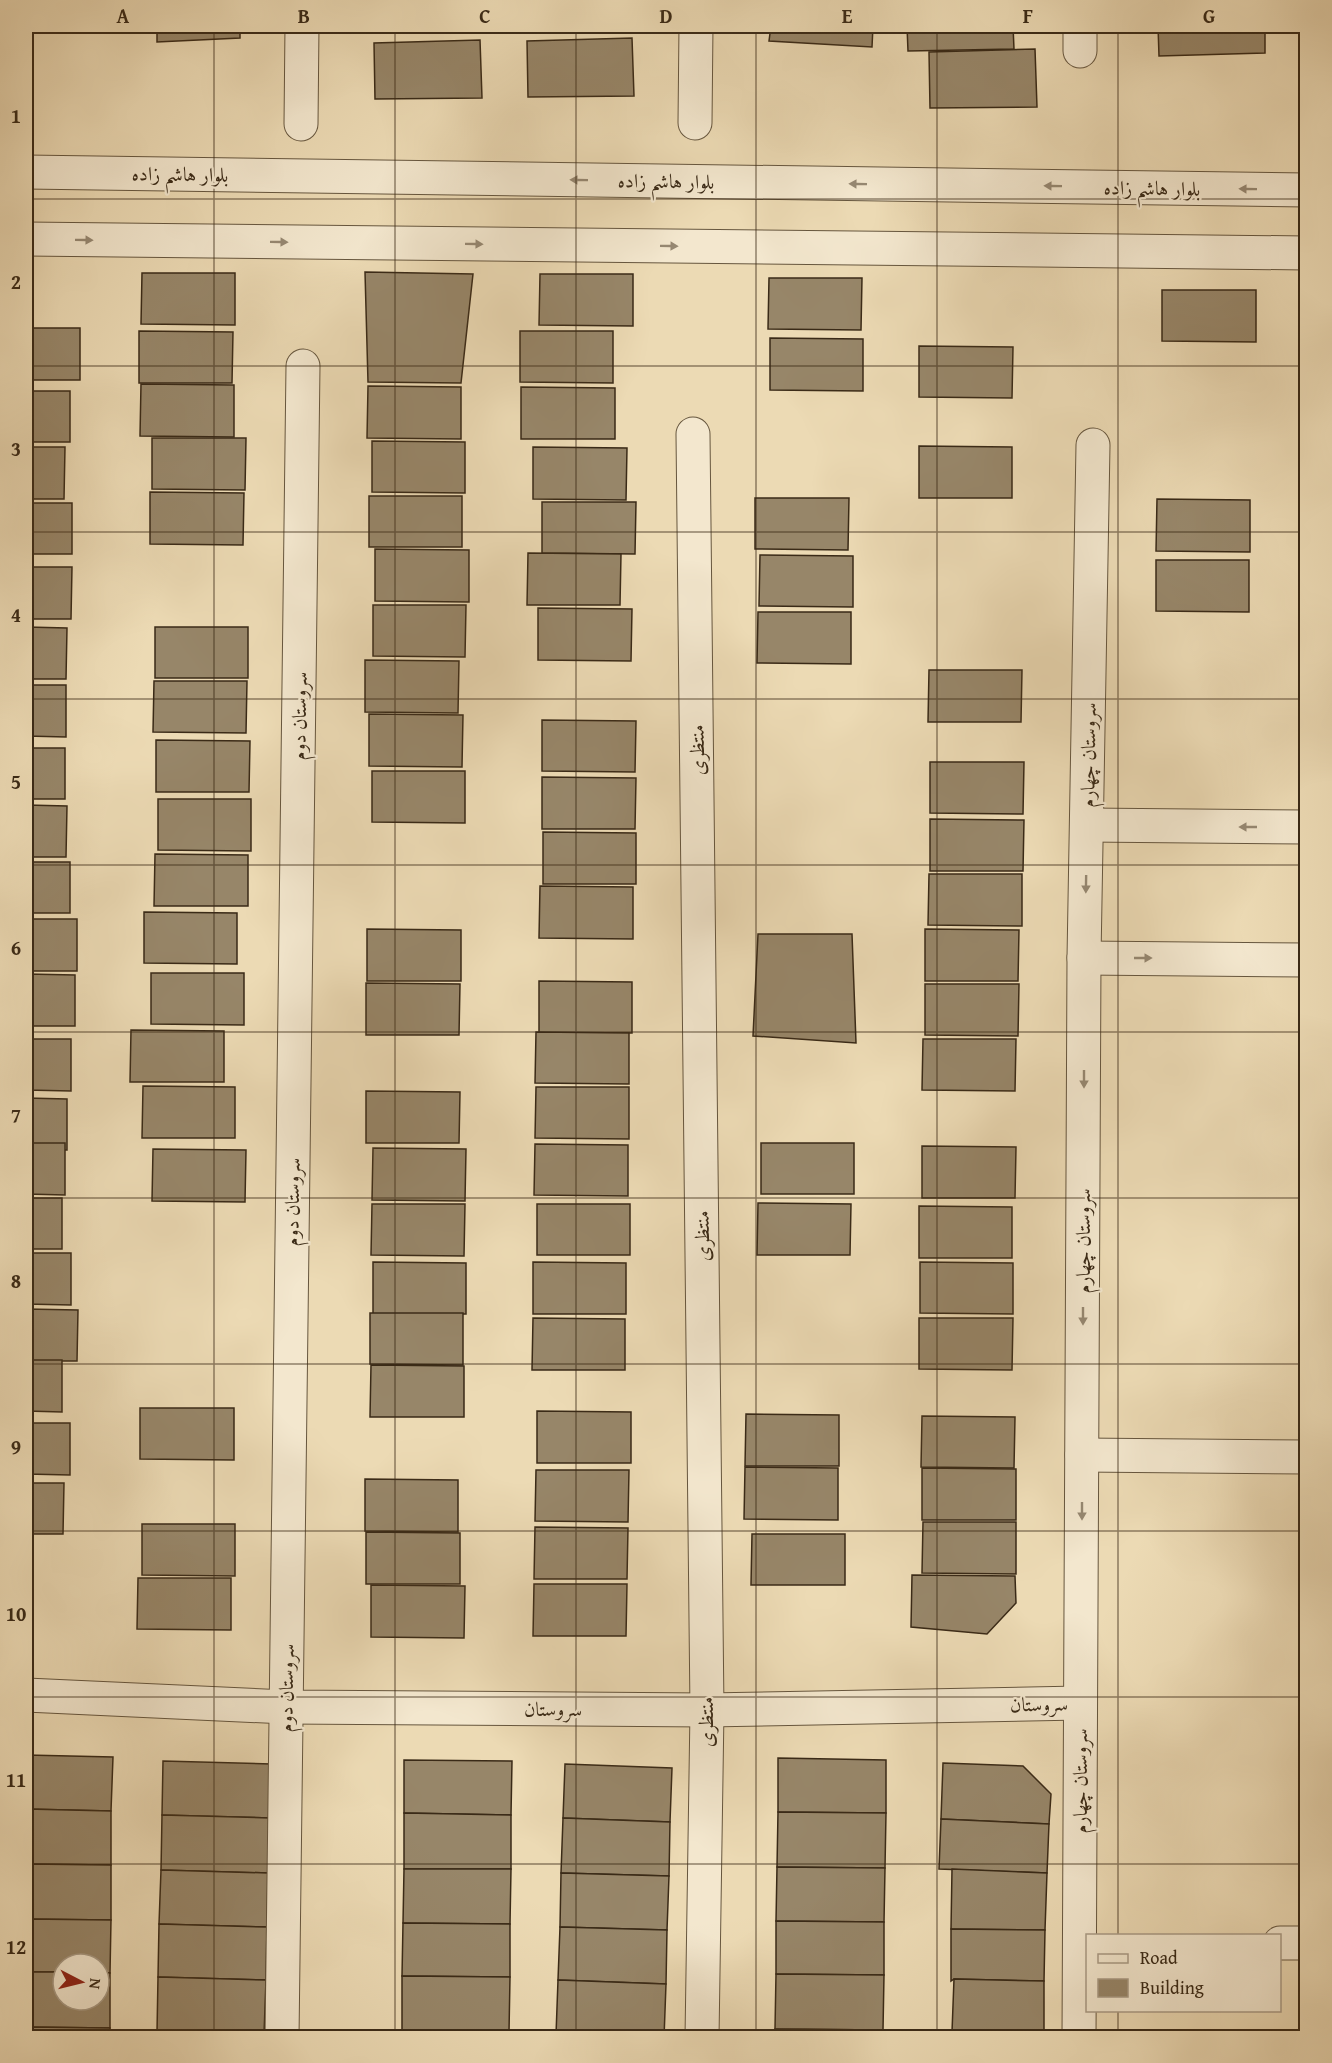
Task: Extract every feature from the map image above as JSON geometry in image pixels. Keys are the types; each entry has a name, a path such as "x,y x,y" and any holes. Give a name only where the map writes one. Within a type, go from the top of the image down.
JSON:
{"street":[{"path":"301,124 302,26"},
{"path":"695,123 696,26"},
{"name":"بلوار هاشم زاده","path":"26,172 1306,190"},
{"path":"26,239 1306,253"},
{"name":"سروستان دوم","path":"282,2037 303,366"},
{"name":"منتظری","path":"693,434 707,1710 702,2037"},
{"name":"سروستان چهارم","path":"1079,2037 1083,1944 1080,1703 1084,958 1093,445"},
{"path":"1087,825 1306,827"},
{"path":"1084,958 1306,960"},
{"path":"1082,1455 1306,1457"},
{"name":"سروستان","path":"26,1695 286,1707 707,1710 1080,1703"},
{"path":"1281,1943 1306,1943"}],"building":[{"path":"157,26 240,26 240,38 157,42"},
{"path":"771,26 873,26 872,47 769,41"},
{"path":"907,26 1013,26 1014,49 908,51"},
{"path":"1158,26 1265,26 1265,53 1159,56"},
{"path":"632,38 634,96 528,97 527,41"},
{"path":"480,40 482,98 375,99 374,43"},
{"path":"1035,49 1037,107 930,108 929,52"},
{"path":"365,272 473,274 461,383 368,382"},
{"path":"142,273 235,273 235,325 141,324"},
{"path":"540,274 633,274 633,326 539,325"},
{"path":"769,278 862,278 861,330 768,329"},
{"path":"1162,290 1256,290 1256,342 1162,341"},
{"path":"26,328 80,328 80,380 26,380"},
{"path":"139,331 233,332 232,383 139,383"},
{"path":"520,331 613,331 613,383 520,382"},
{"path":"770,338 863,339 863,391 770,390"},
{"path":"919,346 1013,347 1012,398 919,397"},
{"path":"141,384 234,385 234,437 140,436"},
{"path":"368,386 461,387 461,439 367,438"},
{"path":"521,387 615,388 615,439 521,439"},
{"path":"26,391 70,391 70,442 26,442"},
{"path":"152,438 246,438 245,490 152,489"},
{"path":"372,441 465,442 465,493 372,492"},
{"path":"919,446 1012,447 1012,498 919,498"},
{"path":"26,447 65,447 64,499 26,499"},
{"path":"533,447 627,448 626,500 533,499"},
{"path":"150,492 244,493 243,545 150,544"},
{"path":"369,496 462,496 462,547 369,547"},
{"path":"755,498 849,498 848,550 755,549"},
{"path":"1157,499 1250,500 1250,552 1156,551"},
{"path":"542,502 636,502 635,554 542,553"},
{"path":"26,503 72,503 72,554 26,554"},
{"path":"375,549 469,550 469,602 375,601"},
{"path":"528,553 621,554 620,605 527,605"},
{"path":"760,555 853,556 853,607 759,606"},
{"path":"1156,560 1249,560 1249,612 1156,611"},
{"path":"26,567 72,567 71,619 26,619"},
{"path":"373,605 466,605 465,657 373,656"},
{"path":"538,608 632,609 631,661 538,660"},
{"path":"758,612 851,612 851,664 757,663"},
{"path":"26,627 67,628 66,679 26,679"},
{"path":"155,627 248,627 248,678 155,678"},
{"path":"365,660 459,661 458,713 365,712"},
{"path":"929,670 1022,670 1021,722 928,722"},
{"path":"154,681 247,681 246,733 153,732"},
{"path":"26,685 66,685 66,737 26,736"},
{"path":"369,714 463,715 462,767 369,766"},
{"path":"542,720 636,721 635,772 542,771"},
{"path":"156,740 250,741 249,792 156,792"},
{"path":"26,748 65,748 65,799 26,799"},
{"path":"930,762 1024,762 1023,814 930,813"},
{"path":"372,771 465,771 465,823 372,822"},
{"path":"542,777 636,778 635,829 542,829"},
{"path":"158,799 251,799 251,851 158,850"},
{"path":"26,805 67,806 66,857 26,857"},
{"path":"930,819 1024,820 1023,871 930,871"},
{"path":"543,832 636,833 636,884 543,884"},
{"path":"155,854 248,855 248,906 154,906"},
{"path":"26,862 70,862 70,913 26,913"},
{"path":"929,874 1022,874 1022,926 928,925"},
{"path":"540,886 633,887 633,939 539,938"},
{"path":"144,912 237,913 237,964 144,963"},
{"path":"26,919 77,919 77,971 26,971"},
{"path":"367,929 461,930 461,981 367,981"},
{"path":"925,929 1019,930 1018,981 925,981"},
{"path":"758,934 852,934 856,1043 753,1036"},
{"path":"151,973 244,973 244,1025 151,1024"},
{"path":"26,974 75,975 75,1026 26,1026"},
{"path":"539,981 632,982 632,1033 539,1033"},
{"path":"366,983 460,984 459,1035 366,1035"},
{"path":"925,984 1019,984 1018,1036 925,1035"},
{"path":"131,1030 224,1031 224,1082 130,1082"},
{"path":"536,1032 629,1033 629,1084 535,1083"},
{"path":"26,1039 71,1039 71,1091 26,1090"},
{"path":"923,1039 1016,1039 1015,1091 922,1090"},
{"path":"143,1086 235,1087 235,1138 142,1138"},
{"path":"536,1087 629,1087 629,1139 535,1138"},
{"path":"366,1091 460,1092 459,1143 366,1143"},
{"path":"26,1098 67,1099 67,1150 26,1150"},
{"path":"26,1143 65,1143 65,1195 26,1194"},
{"path":"761,1143 854,1143 854,1194 761,1194"},
{"path":"535,1144 628,1145 628,1196 534,1195"},
{"path":"922,1146 1016,1147 1015,1198 922,1198"},
{"path":"373,1148 466,1149 465,1201 372,1200"},
{"path":"153,1149 246,1150 245,1202 152,1201"},
{"path":"26,1198 62,1198 62,1249 26,1249"},
{"path":"758,1203 851,1204 850,1255 757,1255"},
{"path":"372,1204 465,1204 464,1256 371,1255"},
{"path":"537,1204 630,1204 630,1255 537,1255"},
{"path":"919,1206 1012,1207 1012,1258 919,1258"},
{"path":"26,1253 71,1253 71,1305 26,1304"},
{"path":"373,1262 466,1263 466,1314 373,1314"},
{"path":"533,1262 626,1263 626,1314 533,1314"},
{"path":"920,1262 1013,1263 1013,1314 920,1313"},
{"path":"26,1309 78,1310 77,1361 26,1361"},
{"path":"370,1313 463,1313 463,1365 370,1364"},
{"path":"533,1318 625,1319 625,1370 532,1370"},
{"path":"919,1318 1013,1318 1012,1370 919,1369"},
{"path":"26,1360 62,1360 62,1412 26,1411"},
{"path":"371,1365 464,1366 464,1417 370,1417"},
{"path":"140,1408 234,1408 234,1460 140,1459"},
{"path":"537,1411 631,1412 631,1463 537,1463"},
{"path":"746,1414 839,1415 839,1466 745,1466"},
{"path":"922,1416 1015,1417 1014,1468 921,1467"},
{"path":"26,1423 70,1423 70,1475 26,1474"},
{"path":"745,1467 838,1468 838,1520 744,1519"},
{"path":"922,1468 1016,1469 1016,1520 922,1520"},
{"path":"536,1470 629,1470 628,1522 535,1521"},
{"path":"365,1479 458,1480 458,1532 365,1531"},
{"path":"26,1483 64,1483 63,1534 26,1534"},
{"path":"923,1522 1016,1522 1016,1574 922,1573"},
{"path":"142,1524 235,1524 235,1576 142,1575"},
{"path":"535,1527 628,1528 627,1579 534,1579"},
{"path":"366,1532 460,1533 460,1584 366,1584"},
{"path":"752,1534 845,1534 845,1585 751,1585"},
{"path":"912,1575 1015,1576 1016,1603 987,1634 911,1627"},
{"path":"138,1578 231,1578 231,1630 137,1629"},
{"path":"534,1584 627,1584 626,1636 533,1636"},
{"path":"371,1585 465,1586 464,1638 371,1637"},
{"path":"26,1755 113,1757 111,1811 26,1809"},
{"path":"778,1758 886,1760 886,1813 778,1812"},
{"path":"404,1760 512,1761 511,1815 404,1813"},
{"path":"163,1761 271,1764 270,1818 162,1815"},
{"path":"943,1763 1023,1766 1051,1794 1049,1824 941,1819"},
{"path":"565,1764 672,1768 670,1822 563,1818"},
{"path":"26,1809 111,1811 111,1865 26,1864"},
{"path":"778,1812 886,1813 885,1868 777,1867"},
{"path":"404,1813 511,1815 511,1869 404,1869"},
{"path":"162,1815 270,1818 268,1873 161,1870"},
{"path":"563,1818 670,1822 669,1876 561,1873"},
{"path":"941,1819 1049,1824 1047,1873 939,1869"},
{"path":"26,1864 111,1865 111,1920 26,1919"},
{"path":"777,1867 885,1868 884,1922 776,1921"},
{"path":"404,1869 511,1869 510,1924 403,1923"},
{"path":"952,1869 1047,1873 1045,1930 951,1929"},
{"path":"161,1870 268,1873 267,1927 159,1924"},
{"path":"561,1873 669,1876 667,1930 560,1927"},
{"path":"26,1919 111,1920 110,1952 51,1952 51,1972 26,1972"},
{"path":"776,1921 884,1922 884,1975 776,1974"},
{"path":"403,1923 510,1924 510,1977 402,1976"},
{"path":"159,1924 267,1927 266,1980 158,1977"},
{"path":"560,1927 667,1930 666,1984 558,1980"},
{"path":"951,1929 1045,1930 1044,1981 954,1979 951,1981"},
{"path":"26,1972 51,1972 51,2012 110,2012 110,2028 26,2027"},
{"path":"776,1974 884,1975 883,2030 775,2029"},
{"path":"402,1976 510,1977 509,2032 402,2031"},
{"path":"158,1977 266,1980 264,2035 157,2032"},
{"path":"954,1979 1044,1981 1044,2037 952,2032"},
{"path":"558,1980 666,1984 664,2038 556,2035"},
{"path":"26,2027 110,2028 109,2038 26,2038"},
{"path":"775,2029 883,2030 883,2038 775,2038"},
{"path":"402,2031 509,2032 509,2038 402,2038"},
{"path":"157,2032 264,2035 264,2038 157,2038"},
{"path":"952,2032 1044,2037 952,2038"}]}
